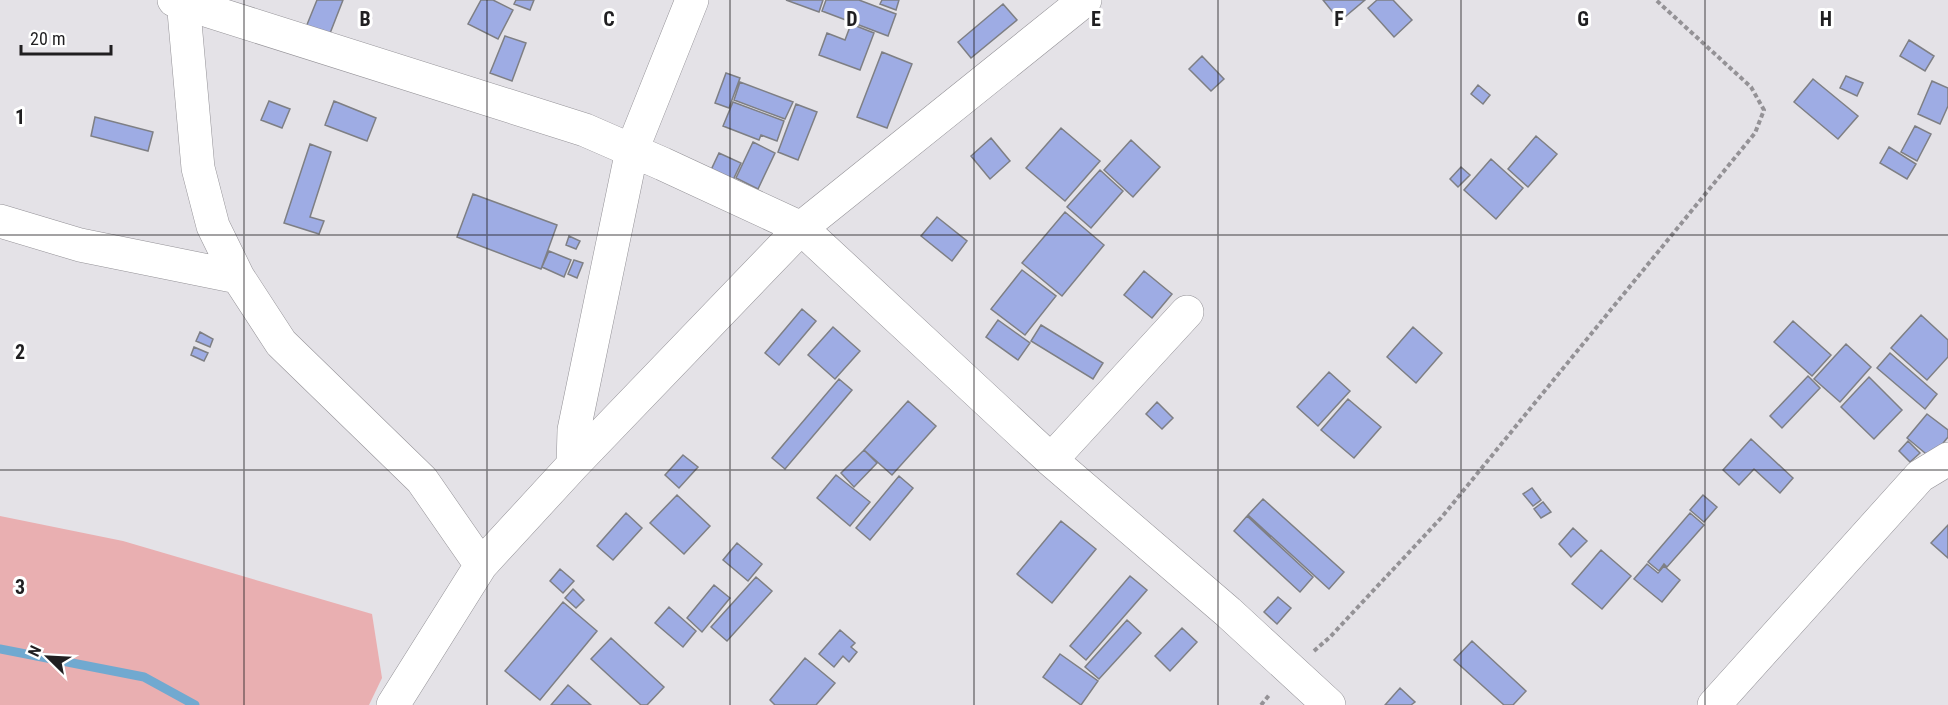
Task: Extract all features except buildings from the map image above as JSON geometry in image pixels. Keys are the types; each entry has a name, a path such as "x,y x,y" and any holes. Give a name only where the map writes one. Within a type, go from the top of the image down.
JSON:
{"street":[{"path":"573,465 574,430 632,150 692,0"},
{"path":"393,705 481,565 573,465 801,228 1086,0"},
{"path":"481,565 422,480 281,343 238,277 213,226 198,168 180,1 585,130 801,228 1051,460 1228,612 1329,705"},
{"path":"0,220 80,245 238,277"},
{"path":"1051,460 1187,312"},
{"path":"1714,705 1920,476 1948,459"}],"path":[{"path":"1292,670 1330,638 1441,518 1755,133 1764,110 1751,87 1656,0"}],"shaded area":[{"path":"0,516 123,541 372,614 382,678 369,705 0,705"}],"waterway":[{"path":"0,649 144,677 195,705"}]}
